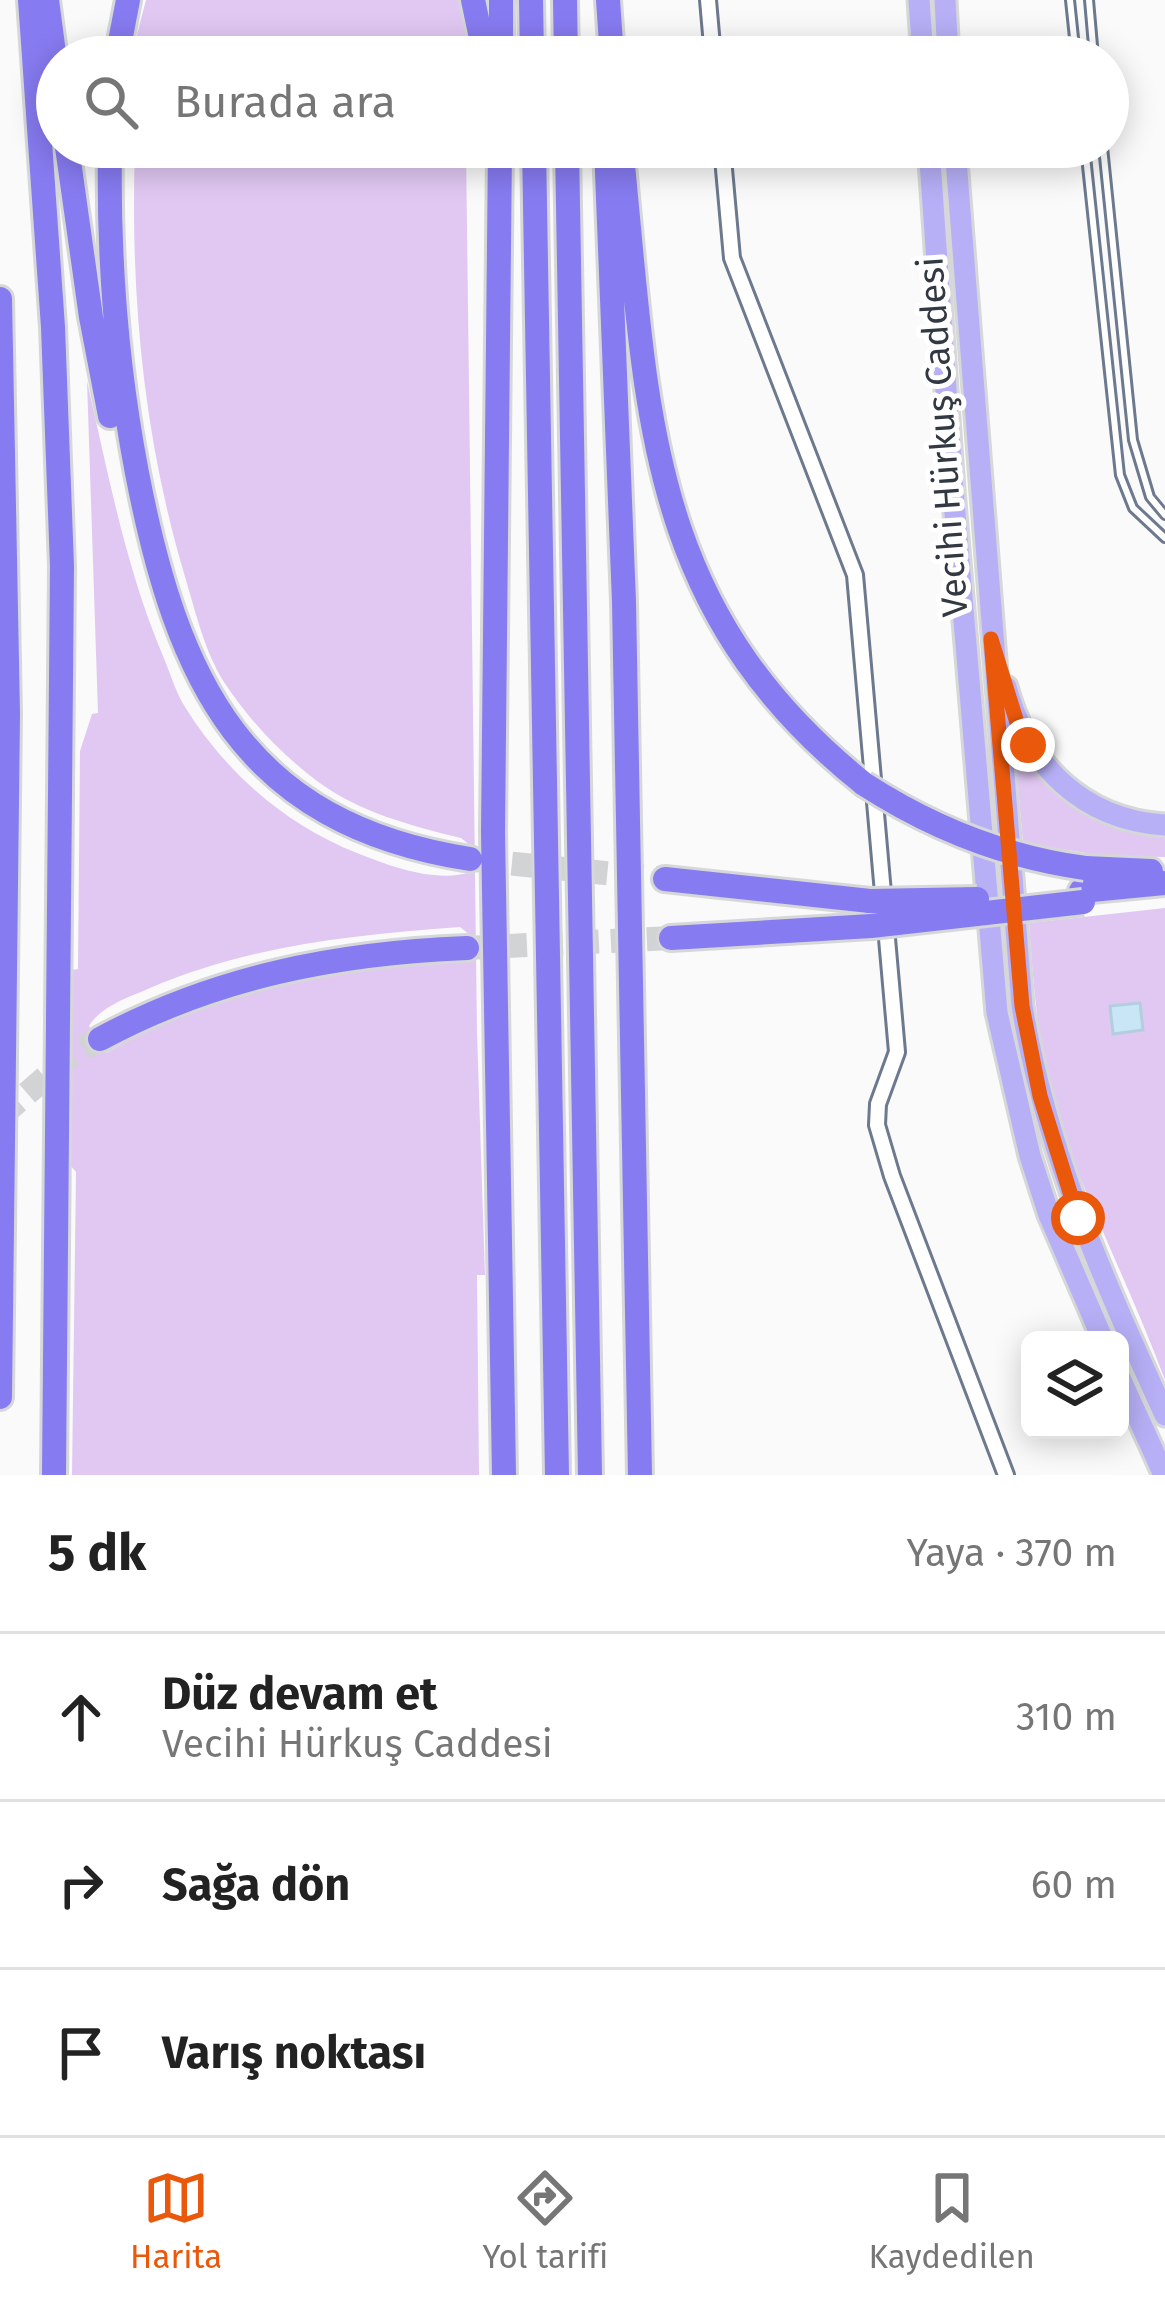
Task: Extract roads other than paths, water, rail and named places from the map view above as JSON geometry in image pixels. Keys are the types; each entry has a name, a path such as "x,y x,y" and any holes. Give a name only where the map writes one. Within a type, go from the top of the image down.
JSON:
{"highway":[{"path":"30,0 36,85"},
{"path":"47,0 52,36"},
{"path":"121,36 128,0"},
{"path":"473,0 481,36"},
{"path":"501,0 501,36"},
{"path":"532,0 532,36"},
{"path":"565,0 566,36"},
{"path":"603,36 604,0"},
{"path":"604,0 609,36"},
{"path":"42,168 62,566 54,1475"},
{"path":"70,168 97,355 125,483 158,599 199,678 249,751 317,808 395,844 470,860"},
{"path":"110,168 110,278 124,409 158,566 199,678"},
{"path":"490,168 499,226"},
{"path":"500,168 493,832 504,1475"},
{"path":"534,168 557,1475"},
{"path":"567,168 590,1475"},
{"path":"607,168 624,583 640,1475"},
{"path":"623,168 650,418 669,504 723,625 770,696 826,754 864,784 949,831 1010,852 1083,887 1165,888"},
{"path":"0,299 8,757 0,1397"},
{"path":"671,938 1083,887 1165,870"},
{"path":"665,879 871,913"},
{"path":"100,1040 160,1008 272,972 346,958 467,947"}],"main road":[{"path":"919,0 922,36"},
{"path":"944,0 947,36"},
{"name":"Vecihi Hürkuş Caddesi","path":"930,168 997,1012 1030,1156 1049,1215 1099,1331"},
{"name":"Vecihi Hürkuş Caddesi","path":"957,168 1022,1006 1040,1096 1078,1218 1165,1415"},
{"path":"991,639 1019,729 1056,780 1097,808 1145,824 1165,825"},
{"path":"1129,1398 1163,1475"}],"street":[{"path":"708,0 711,36"},
{"path":"724,168 732,258 855,574 897,1052 878,1104 877,1124 892,1176 1006,1475"}],"lane":[{"path":"1074,36 1070,2 1089,1 1092,36"},
{"path":"1086,168 1120,475 1133,508 1165,538"},
{"path":"1105,168 1132,440 1150,497 1165,515"}],"tunnel":[{"path":"476,860 665,879"},
{"path":"467,948 671,938"},
{"path":"0,1117 69,1057 100,1039"}]}
